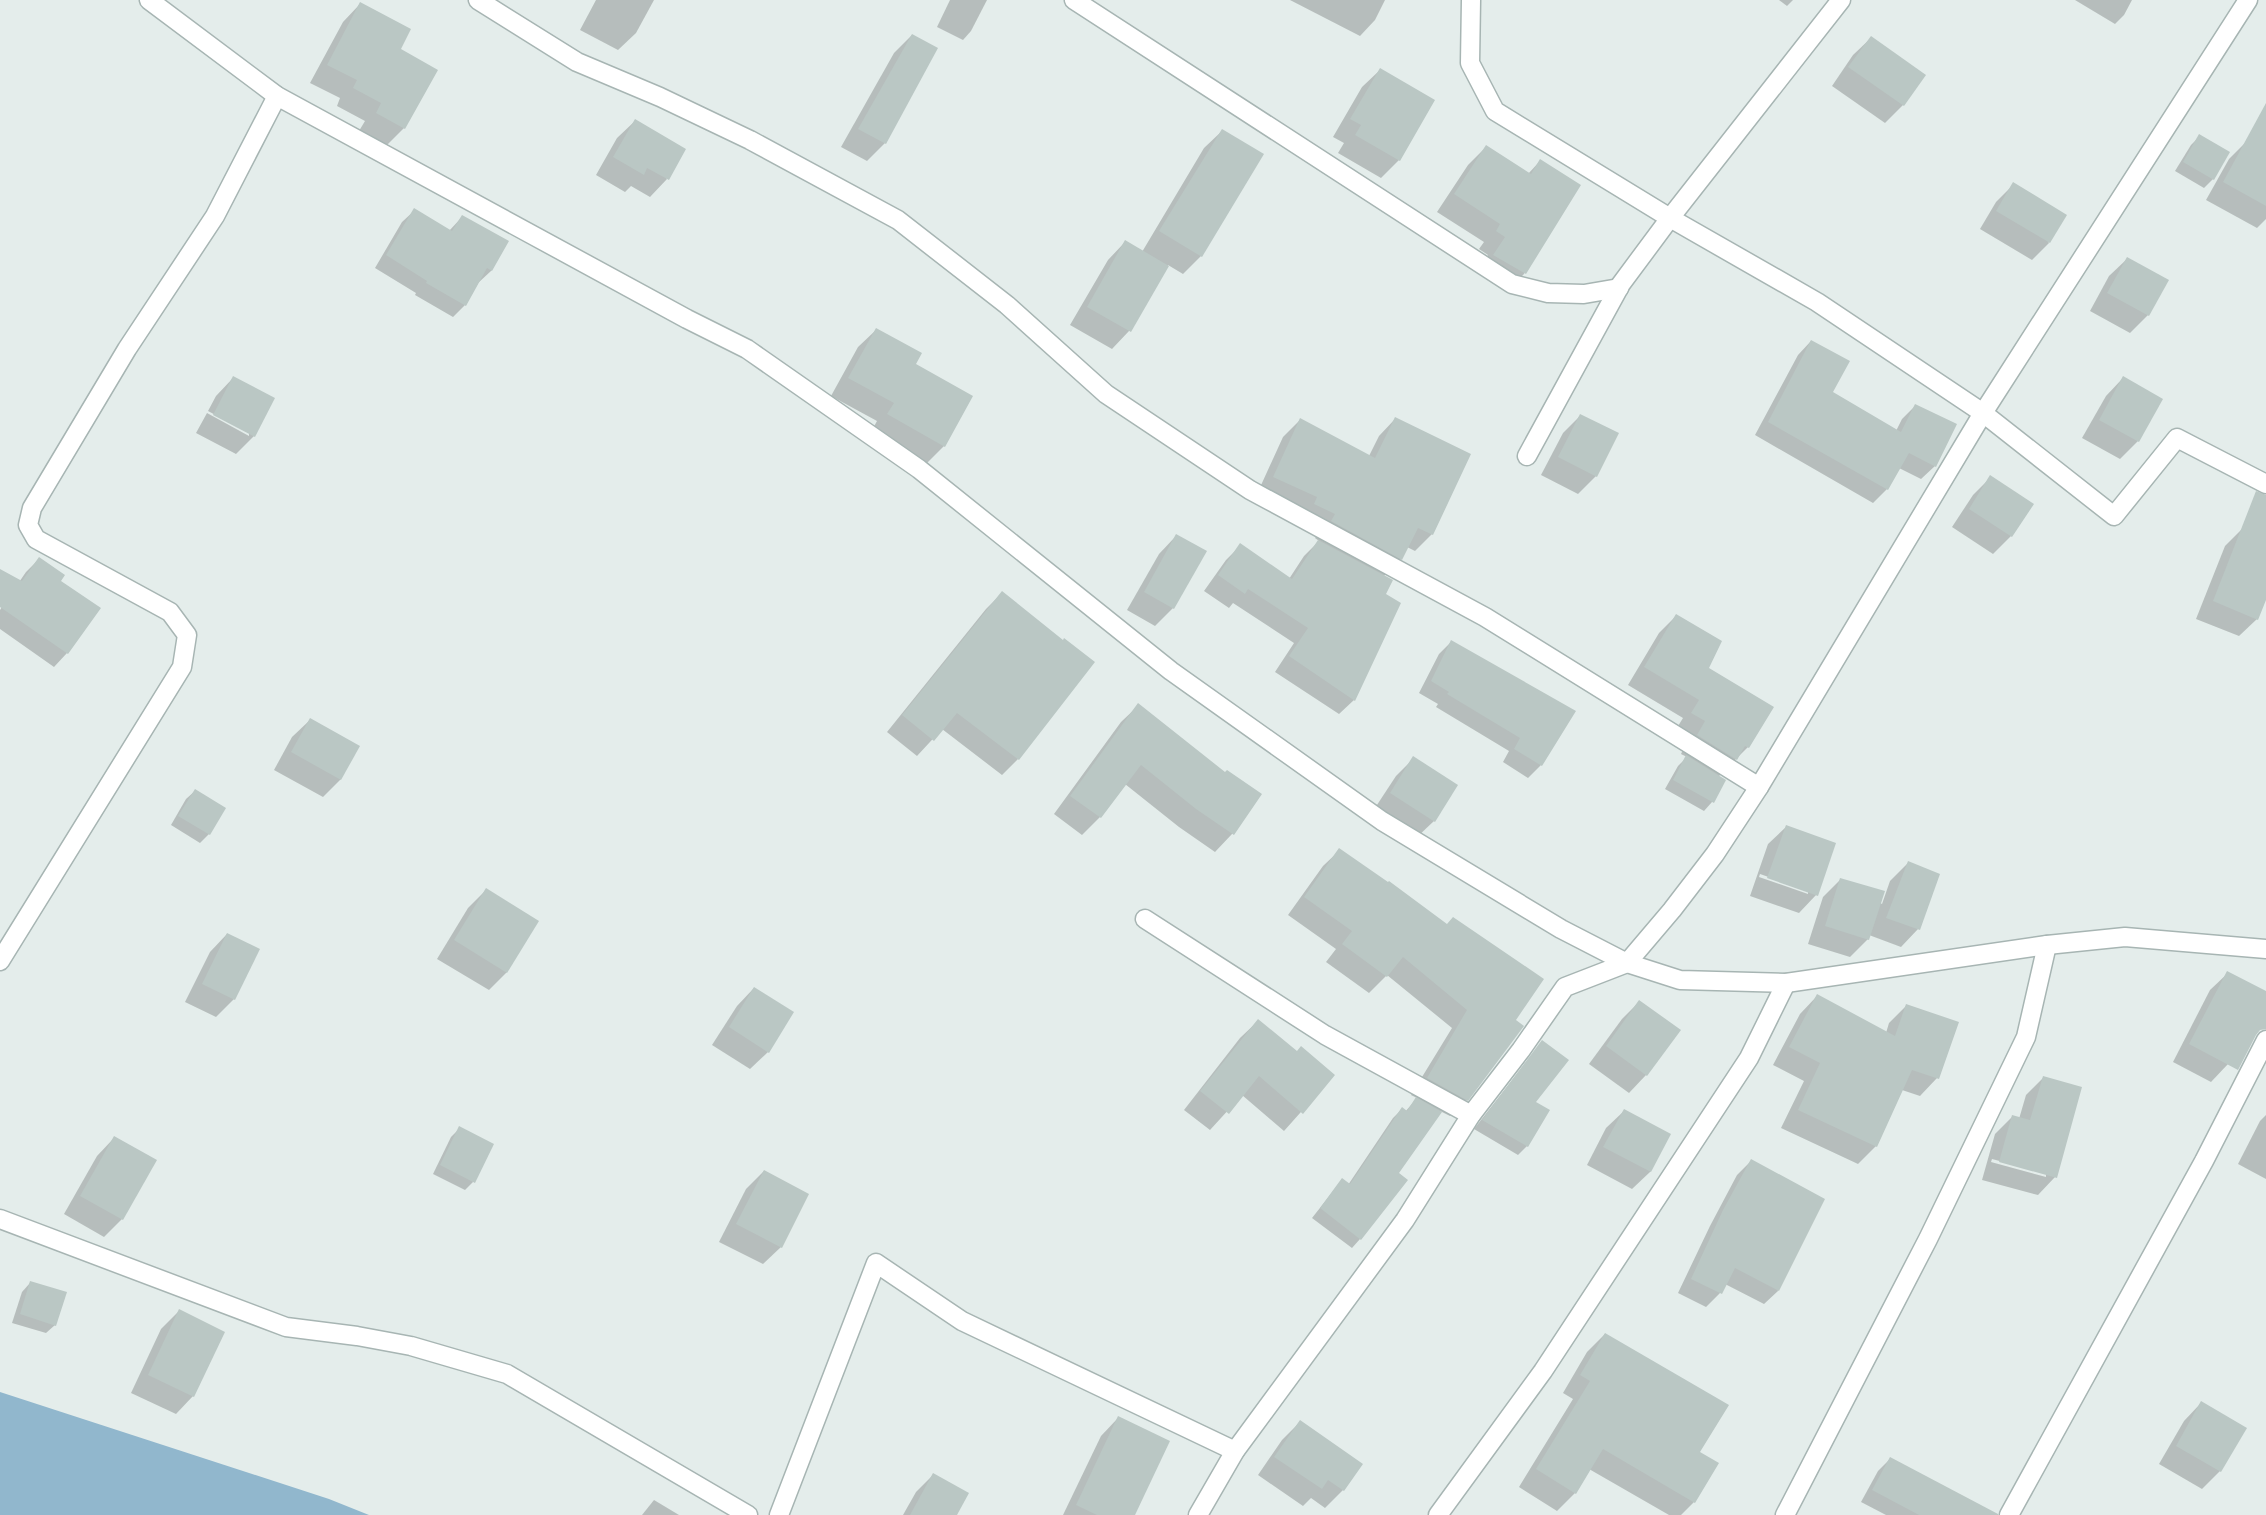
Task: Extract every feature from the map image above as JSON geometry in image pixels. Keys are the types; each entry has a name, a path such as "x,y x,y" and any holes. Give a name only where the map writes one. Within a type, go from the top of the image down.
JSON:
{"street":[{"path":"149,0 277,96 687,320 747,349 919,469 1171,671 1382,821 1561,929 1627,963 1680,980 1786,983 2047,945 2125,937 2266,950"},
{"path":"478,0 577,62 660,97 750,140 898,220 1007,305 1106,393 1250,490 1485,617 1759,787"},
{"path":"1076,0 1512,284 1548,293 1584,294 1619,288"},
{"path":"1471,0 1470,63 1495,111 1670,218 1817,302 1983,413 2114,516 2177,438 2266,484"},
{"path":"1527,456 1619,288 1670,218 1841,0"},
{"path":"1198,1515 1235,1451 1405,1220 1471,1114 1521,1050 1565,987 1627,963 1715,855 1759,787 1983,413 2248,0"},
{"path":"0,961 7,934 182,667 187,635 170,612 36,539 28,525 32,508 127,349 215,216 277,96"},
{"path":"1145,919 1325,1035 1471,1114"},
{"path":"1785,1515 1928,1239 2026,1037 2047,945"},
{"path":"1438,1515 1543,1371 1743,1068 1786,983"},
{"path":"2009,1515 2204,1161 2266,1040"},
{"path":"0,1219 286,1328 357,1336 411,1346 507,1374 748,1515"},
{"path":"780,1515 876,1263 962,1321 1235,1451"}],"water":[{"path":"0,1392 329,1499 369,1515 0,1515"}],"building":[{"path":"360,2 411,29 401,49 438,70 405,129 376,113 381,103 353,88 357,80 327,65"},
{"path":"912,34 938,48 886,144 858,129"},
{"path":"1871,36 1926,75 1904,106 1848,67"},
{"path":"1380,68 1435,100 1400,161 1355,135 1361,125 1350,119"},
{"path":"2266,103 2266,206 2223,182"},
{"path":"635,119 686,149 669,180 647,168 644,175 613,157"},
{"path":"1222,129 1264,154 1202,257 1159,231"},
{"path":"2199,134 2230,152 2214,180 2183,162"},
{"path":"1486,145 1531,174 1540,159 1581,185 1526,274 1493,255 1505,237 1496,231 1500,224 1454,194"},
{"path":"2013,182 2067,215 2050,243 1996,211"},
{"path":"414,208 452,231 462,215 509,241 492,271 487,268 466,306 426,283 427,281 386,255"},
{"path":"1125,240 1169,266 1131,332 1087,307"},
{"path":"2127,257 2169,280 2149,316 2107,293"},
{"path":"876,328 922,353 916,364 973,396 945,447 887,414 894,403 848,378"},
{"path":"1811,340 1850,361 1833,392 1901,432 1915,404 1957,424 1936,467 1909,453 1888,490 1768,422"},
{"path":"233,376 275,398 255,437 213,415"},
{"path":"2123,376 2163,399 2139,442 2099,420"},
{"path":"1580,414 1619,433 1597,477 1558,457"},
{"path":"1395,417 1471,454 1433,535 1418,528 1402,560 1331,521 1335,514 1314,504 1317,497 1273,477 1300,418 1375,458"},
{"path":"1990,475 2034,504 2012,537 1969,509"},
{"path":"2256,491 2266,495 2266,600 2258,620 2213,601"},
{"path":"1176,534 1207,551 1174,609 1144,592"},
{"path":"1318,540 1393,580 1386,594 1401,603 1355,701 1289,656 1308,628 1248,589 1245,594 1218,575 1240,543 1292,579"},
{"path":"39,557 65,575 61,581 101,608 68,654 0,607 0,569 22,581"},
{"path":"1002,591 1063,640 1064,638 1095,662 1019,760 957,713 934,741 902,715"},
{"path":"1676,614 1722,641 1709,668 1774,707 1749,748 1745,746 1737,760 1697,735 1705,721 1691,713 1699,700 1644,667"},
{"path":"1451,640 1576,711 1542,766 1514,749 1520,738 1447,694 1449,692 1431,681"},
{"path":"1138,703 1225,772 1227,770 1262,794 1234,835 1196,809 1141,765 1101,818 1070,796"},
{"path":"310,718 360,746 341,780 291,752"},
{"path":"1686,755 1726,780 1714,803 1673,780"},
{"path":"1413,756 1458,785 1435,822 1390,793"},
{"path":"195,789 226,808 210,835 178,816"},
{"path":"1786,825 1836,843 1818,896 1767,878"},
{"path":"1339,848 1447,924 1453,917 1544,979 1516,1020 1524,1026 1468,1101 1427,1078 1467,1010 1403,957 1387,977 1342,944 1352,931 1304,897"},
{"path":"1908,861 1940,874 1920,930 1886,918"},
{"path":"1840,878 1885,891 1869,940 1825,926"},
{"path":"486,888 539,921 507,973 454,940"},
{"path":"227,933 260,949 235,1000 202,984"},
{"path":"2227,971 2266,991 2266,1029 2260,1030 2256,1035 2238,1070 2189,1044"},
{"path":"754,987 794,1012 769,1053 729,1027"},
{"path":"1817,994 1895,1036 1906,1004 1959,1022 1939,1079 1912,1070 1877,1147 1798,1110 1820,1063 1789,1047"},
{"path":"1639,1000 1681,1030 1647,1076 1606,1046"},
{"path":"1258,1019 1297,1051 1301,1046 1335,1075 1303,1114 1259,1076 1229,1114 1200,1091"},
{"path":"1542,1040 1569,1060 1536,1102 1550,1110 1528,1147 1482,1120"},
{"path":"2043,1076 2082,1087 2057,1178 1999,1162 2012,1115 2030,1120"},
{"path":"1416,1097 1442,1112 1399,1173 1408,1180 1361,1240 1320,1208 1342,1178 1350,1184 1402,1107 1407,1111"},
{"path":"1624,1109 1671,1134 1651,1172 1603,1147"},
{"path":"459,1126 494,1144 475,1183 440,1165"},
{"path":"114,1136 157,1160 123,1220 80,1196"},
{"path":"1751,1159 1825,1199 1779,1291 1735,1268 1722,1294 1691,1279 1723,1210"},
{"path":"764,1170 809,1194 782,1248 736,1224"},
{"path":"30,1281 67,1292 56,1326 20,1314"},
{"path":"179,1309 225,1332 194,1397 148,1375"},
{"path":"1605,1333 1729,1405 1700,1452 1719,1463 1695,1503 1603,1449 1576,1494 1536,1469 1590,1381 1580,1375"},
{"path":"2201,1401 2247,1428 2221,1472 2176,1446"},
{"path":"1118,1416 1170,1441 1135,1515 1097,1515 1076,1505"},
{"path":"1300,1420 1363,1464 1344,1491 1328,1480 1322,1489 1274,1457"},
{"path":"1890,1457 1998,1515 1919,1515 1872,1490"},
{"path":"933,1473 969,1493 957,1515 910,1515"}]}
